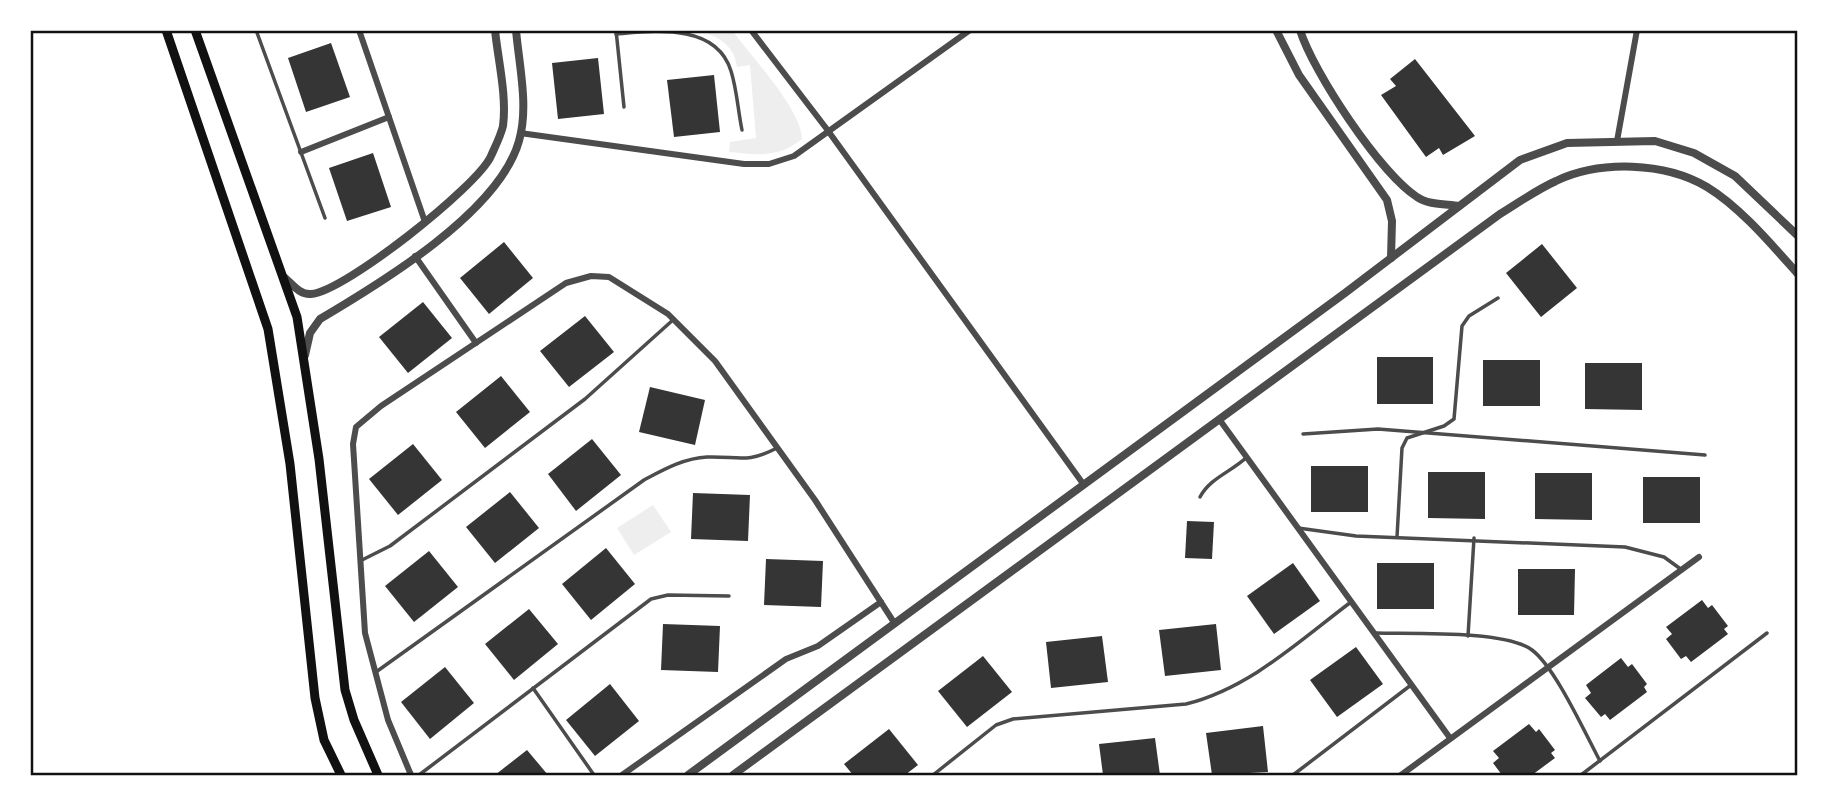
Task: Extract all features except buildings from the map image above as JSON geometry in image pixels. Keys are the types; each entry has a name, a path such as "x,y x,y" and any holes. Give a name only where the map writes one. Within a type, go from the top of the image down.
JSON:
{"main road":[{"path":"166,30 268,329 290,464 315,698 324,740 341,775"},
{"path":"195,30 285,278 305,355 345,690 354,720 378,775"}],"street":[{"path":"359,30 425,222"},
{"path":"285,278 300,292 309,294 330,291 425,222 489,160 503,127 495,30"},
{"path":"305,355 310,333 320,319 446,234 490,194 509,166 523,117 516,30"},
{"path":"751,30 829,133 1084,485"},
{"path":"520,133 744,164 769,164 794,156 829,133 970,30"},
{"path":"1276,30 1299,75 1387,200 1392,221 1391,258"},
{"path":"1300,30 1335,98 1396,179 1419,199 1459,206"},
{"path":"1617,141 1637,30"},
{"path":"301,152 389,117"},
{"path":"688,775 1084,485 1520,160 1567,144 1656,141 1694,153 1735,176 1797,234"},
{"path":"733,775 1500,214 1556,180 1584,171 1623,166 1667,172 1707,187 1763,235 1797,272"},
{"path":"415,256 476,343"},
{"path":"411,775 388,720 365,633 353,444 356,427 380,406 566,283 591,276 609,277 674,319 715,361 778,448 895,624"},
{"path":"1219,419 1450,738"},
{"path":"1401,775 1699,557"},
{"path":"622,775 786,659 818,646 881,603"}],"lane":[{"path":"256,30 325,218"},
{"path":"624,107 616,32 680,33 706,41 723,53 731,71 741,130"},
{"path":"1396,537 1402,448 1408,438 1444,426 1454,419 1462,326 1469,316 1498,298"},
{"path":"360,561 390,546 585,399 674,319"},
{"path":"1303,434 1378,429 1705,455"},
{"path":"375,672 644,480 675,464 705,457 755,460 778,448"},
{"path":"1200,497 1207,484 1236,467 1247,457"},
{"path":"1298,528 1356,536 1474,538 1625,547 1664,557 1682,570"},
{"path":"1468,636 1474,538"},
{"path":"419,775 651,599 668,595 729,596"},
{"path":"933,775 996,725 1013,719 1186,704 1211,698 1245,682 1351,602"},
{"path":"1374,633 1468,636 1518,643 1532,650 1547,667 1600,761"},
{"path":"1581,775 1767,633"},
{"path":"1293,775 1411,685"},
{"path":"533,688 594,775"}],"shaded area":[{"path":"698,30 732,30 785,98 800,127 802,139 785,149 767,154 729,152 730,142 756,138 750,65 737,67 729,47"},
{"path":"653,505 671,532 634,555 617,528"}]}
